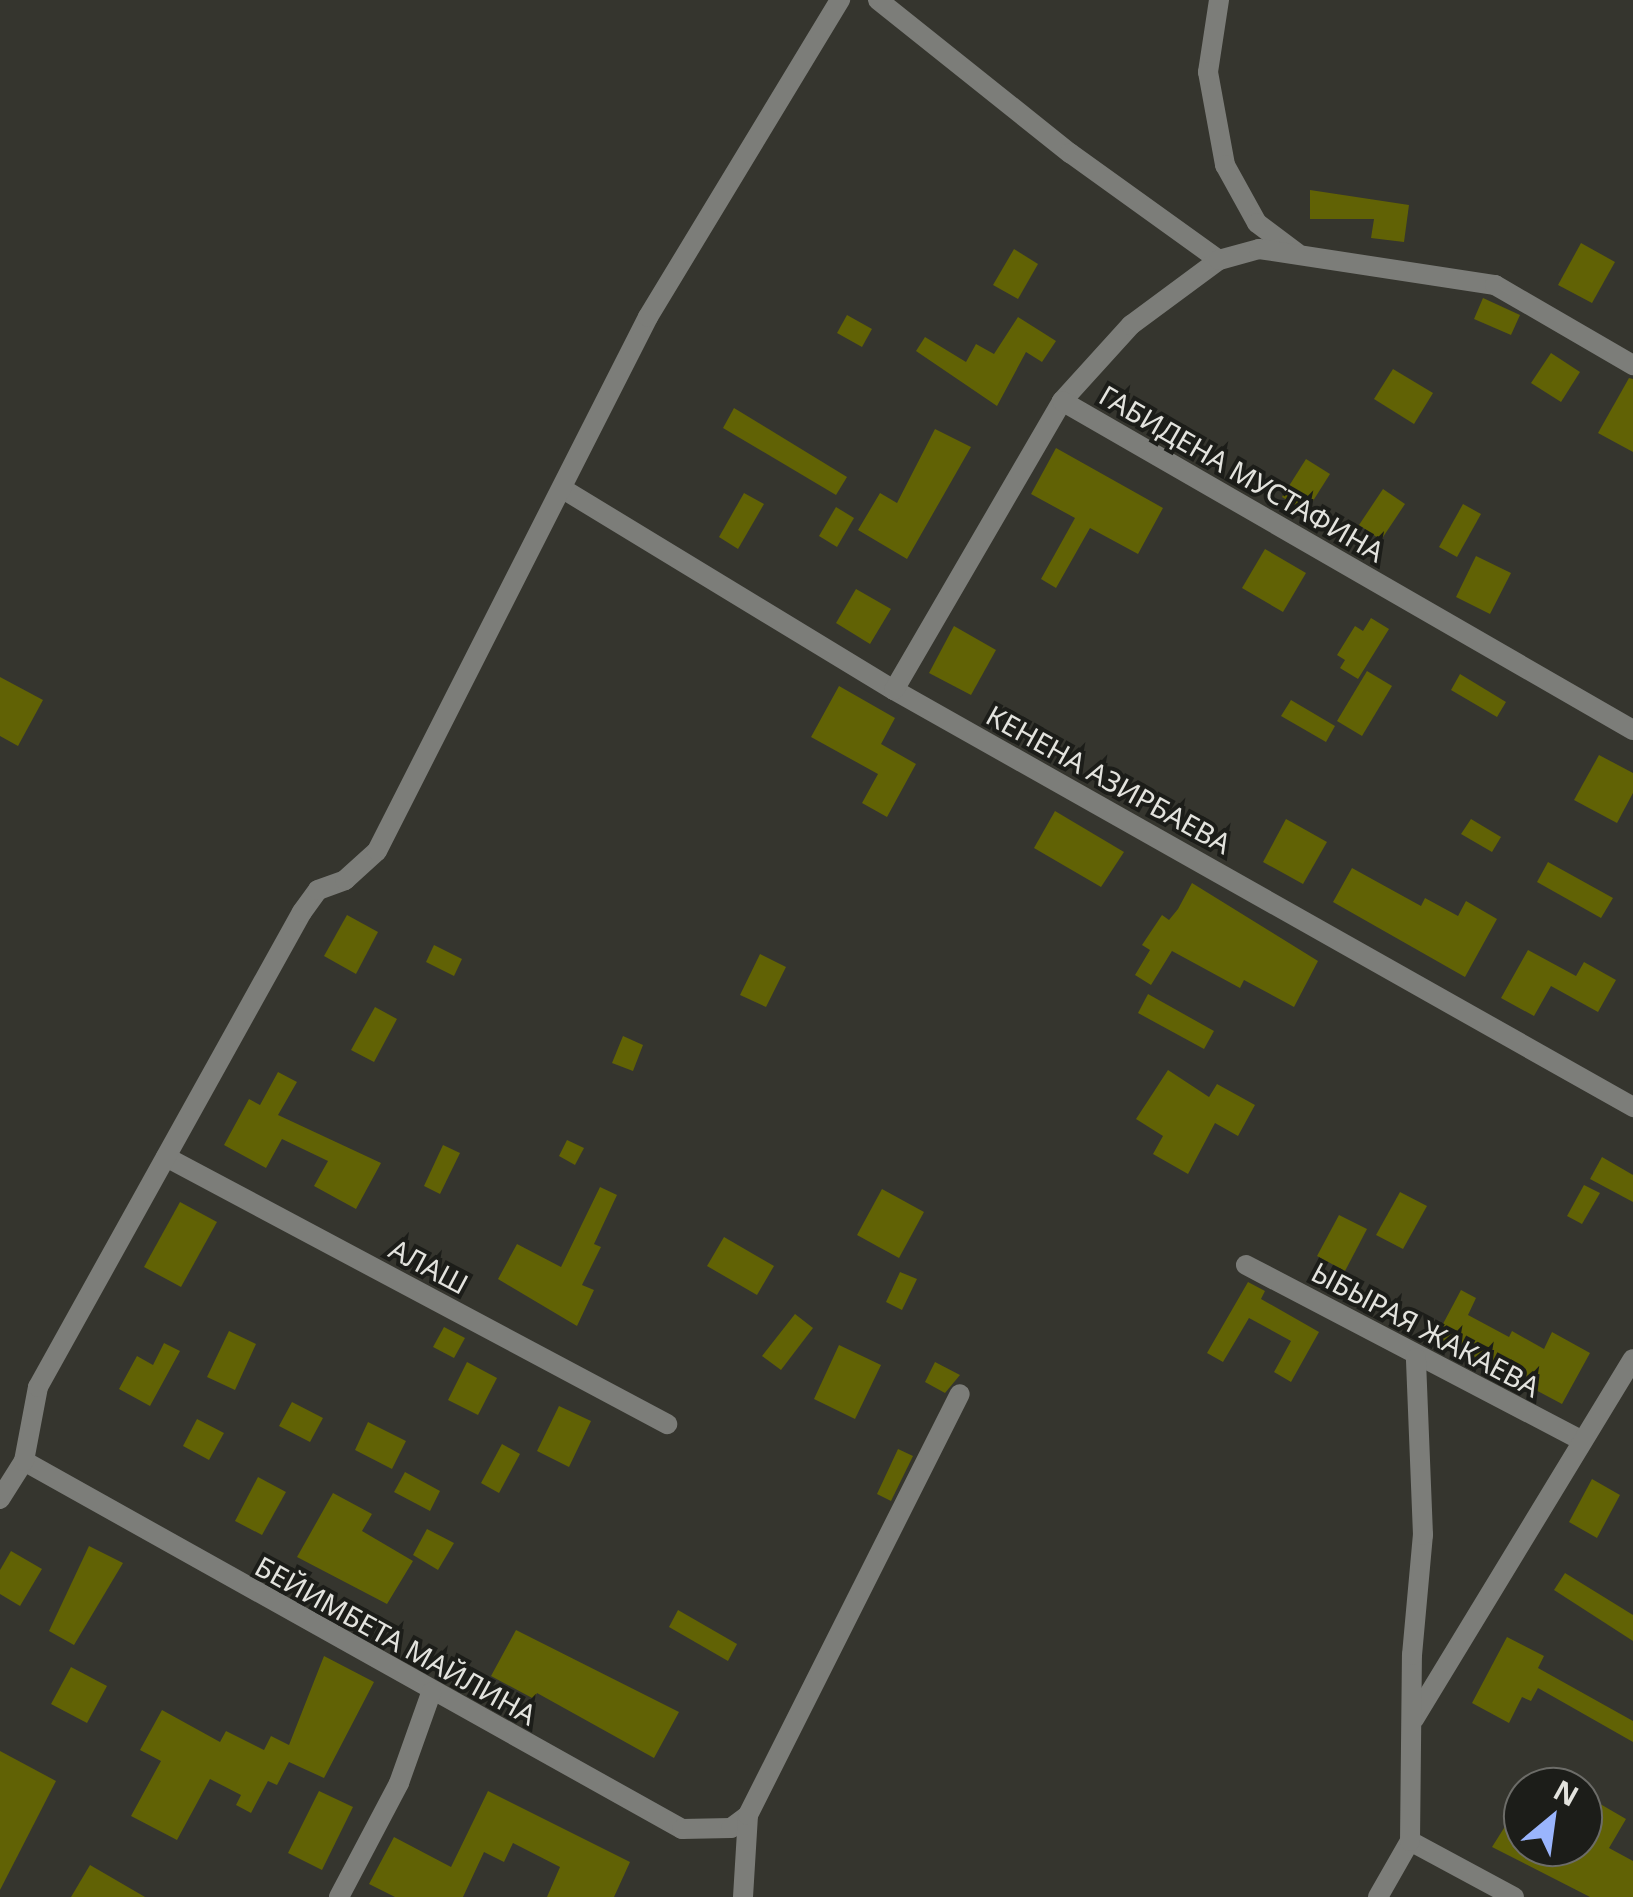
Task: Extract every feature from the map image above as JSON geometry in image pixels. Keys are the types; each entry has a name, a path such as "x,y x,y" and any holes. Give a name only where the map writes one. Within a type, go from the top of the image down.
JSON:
{"street":[{"path":"0,1499 24,1461 38,1387 302,912 318,890 345,880 377,851 648,317 840,0"},
{"path":"878,0 1070,153 1219,260"},
{"path":"1219,0 1208,72 1226,165 1258,223 1300,256"},
{"path":"1062,401 1131,325 1219,260 1259,249 1495,286 1633,365"},
{"name":"ГАБИДЕНА МУСТАФИНА","path":"894,690 1062,401 1633,730"},
{"name":"КЕНЕНА АЗИРБАЕВА","path":"564,489 894,690 1633,1107"},
{"name":"АЛАШ","path":"166,1156 667,1424"},
{"name":"ЫБЫРАЯ ЖАКАЕВА","path":"1246,1265 1416,1358 1580,1440"},
{"path":"1378,1897 1410,1841 1412,1655 1423,1534 1416,1358"},
{"path":"1414,1719 1470,1636 1580,1440 1633,1359"},
{"path":"743,1897 748,1815 960,1394"},
{"name":"БЕЙИМБЕТА МАЙЛИНА","path":"24,1461 432,1693 682,1829 731,1828 748,1815"},
{"path":"339,1897 399,1784 432,1693"},
{"path":"1410,1841 1514,1897"}],"building":[{"path":"1310,190 1409,205 1404,242 1371,238 1374,219 1310,219"},
{"path":"1581,243 1615,262 1592,303 1558,285"},
{"path":"1014,249 1038,264 1018,299 993,285"},
{"path":"1483,298 1520,315 1511,335 1474,319"},
{"path":"847,315 872,329 862,347 837,333"},
{"path":"1018,317 1056,341 1042,362 1026,352 997,406 916,351 925,337 966,362 976,344 994,354"},
{"path":"1551,353 1580,372 1561,402 1531,383"},
{"path":"1393,369 1433,393 1414,424 1374,399"},
{"path":"1629,378 1633,379 1633,452 1598,433"},
{"path":"734,408 847,477 836,495 723,428"},
{"path":"935,429 971,447 907,559 858,530 880,493 897,503"},
{"path":"1056,448 1163,508 1138,554 1090,528 1056,588 1041,579 1075,518 1031,494"},
{"path":"1306,459 1330,474 1306,512 1282,497"},
{"path":"1383,489 1405,504 1381,540 1359,525"},
{"path":"744,493 764,504 738,549 719,537"},
{"path":"1463,504 1481,514 1457,557 1439,547"},
{"path":"836,507 854,518 837,547 819,536"},
{"path":"1265,549 1306,573 1283,612 1242,588"},
{"path":"1476,556 1511,573 1490,614 1456,597"},
{"path":"856,589 891,609 870,644 836,623"},
{"path":"1371,618 1389,629 1358,679 1340,668 1345,660 1337,655 1355,626 1363,631"},
{"path":"954,626 996,650 971,695 929,673"},
{"path":"1367,671 1392,686 1362,736 1337,721"},
{"path":"1460,674 1506,702 1497,717 1451,690"},
{"path":"0,677 43,700 18,746 0,736"},
{"path":"839,686 895,718 881,744 916,764 887,817 862,803 878,774 811,737"},
{"path":"1291,700 1335,726 1326,742 1281,716"},
{"path":"1599,755 1633,773 1633,793 1617,823 1574,800"},
{"path":"1055,811 1124,852 1101,887 1034,848"},
{"path":"1286,819 1327,842 1303,884 1263,862"},
{"path":"1471,819 1501,837 1492,852 1461,834"},
{"path":"1548,862 1613,898 1601,918 1537,882"},
{"path":"1352,868 1421,906 1425,898 1458,916 1466,901 1497,919 1465,977 1333,902"},
{"path":"1192,883 1318,961 1294,1007 1244,980 1240,988 1172,951 1151,985 1135,975 1150,950 1142,945 1162,915 1169,920 1178,909"},
{"path":"347,915 378,932 356,974 324,956"},
{"path":"434,945 462,959 454,976 426,962"},
{"path":"1528,950 1576,976 1584,962 1616,980 1598,1012 1551,986 1534,1016 1501,998"},
{"path":"760,954 786,967 766,1007 740,995"},
{"path":"1148,994 1214,1031 1204,1049 1138,1013"},
{"path":"375,1007 397,1019 374,1062 351,1050"},
{"path":"623,1036 643,1045 633,1071 612,1063"},
{"path":"1168,1070 1209,1097 1217,1084 1255,1105 1238,1136 1215,1123 1188,1174 1153,1154 1163,1136 1136,1119"},
{"path":"278,1072 297,1082 278,1115 381,1163 356,1209 314,1186 328,1161 282,1139 266,1168 224,1145 249,1099 260,1105"},
{"path":"567,1140 584,1148 575,1165 559,1156"},
{"path":"443,1145 460,1153 440,1194 424,1186"},
{"path":"1602,1157 1633,1175 1633,1202 1590,1179"},
{"path":"1584,1185 1600,1193 1582,1224 1567,1216"},
{"path":"600,1187 617,1195 594,1244 601,1247 582,1285 594,1290 577,1326 498,1279 517,1244 561,1267"},
{"path":"882,1189 924,1212 899,1258 857,1235"},
{"path":"1400,1192 1427,1206 1403,1249 1376,1235"},
{"path":"180,1202 217,1222 181,1287 144,1267"},
{"path":"1339,1215 1367,1229 1345,1271 1317,1256"},
{"path":"724,1237 774,1266 757,1295 707,1266"},
{"path":"900,1272 917,1279 902,1310 886,1302"},
{"path":"1248,1282 1265,1291 1261,1299 1319,1332 1291,1382 1274,1372 1291,1341 1249,1318 1223,1362 1207,1353"},
{"path":"1461,1290 1476,1298 1468,1315 1509,1337 1512,1331 1544,1349 1552,1332 1590,1353 1562,1404 1436,1337"},
{"path":"795,1314 813,1328 781,1370 762,1356"},
{"path":"444,1327 465,1338 454,1358 433,1347"},
{"path":"229,1331 256,1344 235,1390 207,1377"},
{"path":"164,1343 180,1351 150,1406 119,1389 137,1356 153,1365"},
{"path":"839,1345 881,1365 855,1419 814,1399"},
{"path":"467,1362 497,1378 478,1415 448,1400"},
{"path":"935,1362 960,1375 945,1393 925,1382"},
{"path":"292,1402 323,1418 310,1442 279,1426"},
{"path":"559,1406 591,1421 569,1467 537,1451"},
{"path":"197,1419 224,1433 209,1460 183,1446"},
{"path":"368,1422 406,1441 392,1469 355,1450"},
{"path":"502,1444 520,1454 499,1493 481,1483"},
{"path":"898,1449 913,1456 891,1501 877,1494"},
{"path":"405,1472 440,1491 430,1511 394,1492"},
{"path":"258,1477 286,1492 262,1535 235,1521"},
{"path":"1592,1479 1620,1495 1597,1538 1569,1522"},
{"path":"333,1493 372,1514 362,1531 413,1561 387,1604 297,1557"},
{"path":"427,1529 454,1543 438,1570 413,1555"},
{"path":"89,1546 123,1563 74,1645 49,1631"},
{"path":"11,1551 42,1569 20,1606 0,1594 0,1570"},
{"path":"1565,1573 1633,1615 1633,1641 1554,1590"},
{"path":"678,1610 737,1644 728,1661 669,1627"},
{"path":"516,1630 679,1712 654,1758 537,1693 534,1699 491,1676"},
{"path":"1507,1637 1544,1656 1538,1668 1633,1721 1633,1742 1538,1688 1531,1701 1522,1697 1509,1723 1472,1703"},
{"path":"324,1656 374,1682 324,1778 289,1762 277,1785 268,1781 251,1813 236,1805 241,1795 210,1779 177,1840 131,1816 161,1761 140,1750 162,1710 220,1742 226,1731 264,1750 271,1736 289,1745"},
{"path":"71,1667 107,1686 87,1723 51,1704"},
{"path":"0,1751 56,1781 0,1890"},
{"path":"319,1791 353,1807 322,1870 288,1853"},
{"path":"488,1791 630,1862 614,1897 547,1897 560,1867 513,1843 504,1862 484,1852 463,1897 395,1897 369,1884 394,1837 451,1867"},
{"path":"1603,1806 1626,1819 1609,1848 1633,1861 1633,1897 1590,1897 1531,1867 1603,1867"},
{"path":"1503,1830 1503,1853 1492,1847"},
{"path":"90,1865 145,1897 71,1897"}]}
